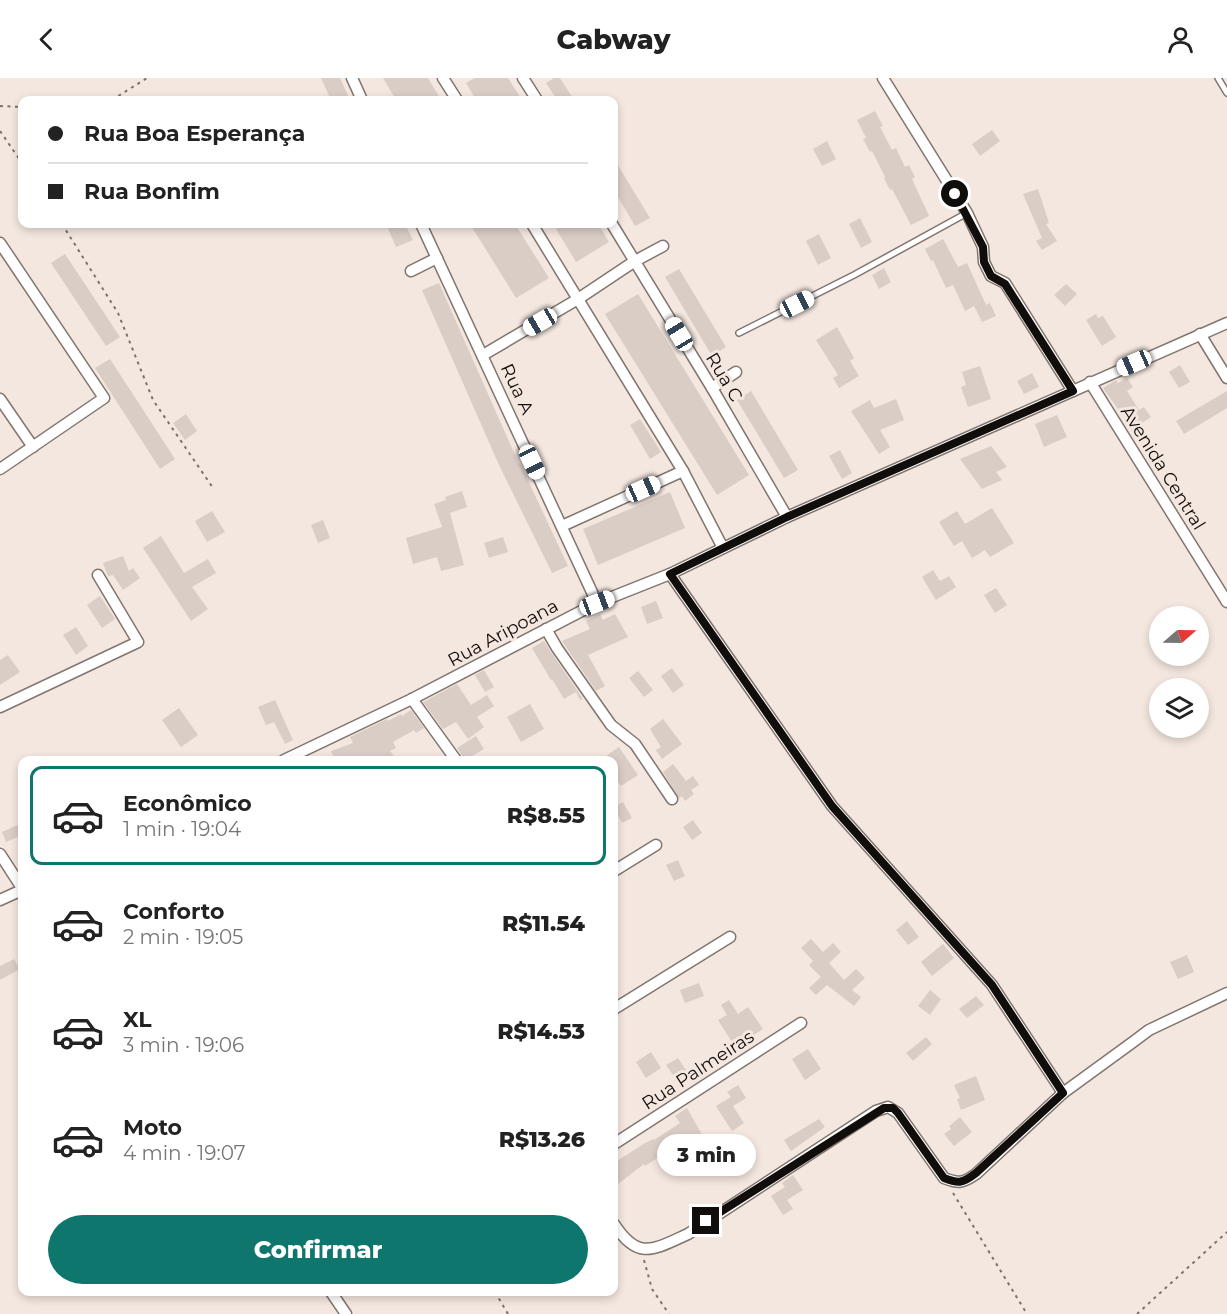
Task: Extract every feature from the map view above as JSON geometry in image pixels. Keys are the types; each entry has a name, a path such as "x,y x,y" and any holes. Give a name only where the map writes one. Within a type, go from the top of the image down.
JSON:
{"street":[{"path":"352,78 360,96"},
{"path":"443,78 454,96"},
{"path":"524,78 535,96"},
{"path":"883,78 967,213 983,247 984,262 991,276 1005,284 1073,391"},
{"name":"Rua A","path":"423,228 597,603"},
{"path":"534,228 683,471 723,548"},
{"name":"Rua C","path":"614,228 787,517"},
{"path":"0,243 104,398 0,469"},
{"path":"483,355 663,246"},
{"path":"411,271 437,258"},
{"name":"Rua Aripoana","path":"307,756 597,603 670,574 787,517 1227,323"},
{"path":"1200,334 1227,378"},
{"path":"712,388 736,372"},
{"name":"Avenida Central","path":"1090,382 1227,602"},
{"path":"0,399 33,447"},
{"path":"562,526 683,471"},
{"path":"670,574 832,806 992,985 1063,1093"},
{"path":"0,707 138,642 98,575"},
{"path":"546,629 611,725 635,744 672,800"},
{"path":"412,699 453,756"},
{"path":"618,869 656,845"},
{"path":"2,859 18,883"},
{"path":"0,900 18,891"},
{"path":"618,1007 730,937"},
{"path":"618,1229 633,1246 645,1249 661,1246 687,1234 884,1108 893,1108 898,1113 940,1173 952,1181 964,1182 1063,1093 1149,1030 1227,993"},
{"name":"Rua Palmeiras","path":"618,1141 801,1023"},
{"path":"334,1296 346,1314"}],"lane":[{"path":"1218,78 1227,93"},
{"path":"739,333 885,259 967,213"}],"path":[{"path":"118,96 147,78"},
{"path":"0,106 18,106"},
{"path":"0,131 18,157"},
{"path":"65,228 118,313 153,400 213,488"},
{"path":"940,1173 1027,1314"},
{"path":"1137,1314 1227,1233"},
{"path":"645,1249 644,1264 652,1289 669,1314"},
{"path":"497,1296 508,1314"}],"building":[{"path":"321,78 340,78 348,96 329,96"},
{"path":"383,78 428,78 439,96 394,96"},
{"path":"475,78 508,78 519,96 474,96 466,83"},
{"path":"554,78 560,78 571,96 554,96 546,83"},
{"path":"875,111 883,126 880,127 892,150 896,148 905,167 909,165 915,177 912,179 929,216 911,225 892,189 890,190 872,151 870,152 863,139 866,138 857,120"},
{"path":"992,130 1000,141 980,156 972,144"},
{"path":"827,141 836,159 822,166 813,149"},
{"path":"618,166 650,218 635,226 618,197"},
{"path":"1038,189 1049,223 1046,224 1057,241 1042,250 1036,241 1042,238 1023,194"},
{"path":"860,218 872,242 861,248 849,224"},
{"path":"388,228 407,228 413,240 396,247"},
{"path":"472,228 518,228 549,278 516,298"},
{"path":"555,228 600,228 609,242 576,262"},
{"path":"819,234 831,258 818,265 806,241"},
{"path":"943,239 958,267 967,263 986,305 990,303 996,316 982,322 974,306 965,311 953,285 946,288 933,260 931,261 925,249"},
{"path":"65,254 120,337 106,346 51,263"},
{"path":"884,268 891,282 879,289 872,275"},
{"path":"679,269 726,347 712,356 665,277"},
{"path":"439,283 519,464 568,566 552,573 499,465 422,290"},
{"path":"1066,284 1077,294 1065,306 1054,295"},
{"path":"638,294 749,475 717,495 605,314"},
{"path":"1096,314 1098,318 1103,316 1116,337 1102,346 1086,320"},
{"path":"837,327 854,358 850,361 859,376 839,388 833,378 838,375 816,340"},
{"path":"110,359 175,459 160,469 95,368"},
{"path":"1180,365 1190,382 1179,388 1169,372"},
{"path":"980,366 991,399 968,407 961,387 966,385 962,372"},
{"path":"1032,373 1039,387 1024,394 1017,381"},
{"path":"1127,378 1133,387 1127,391 1139,410 1144,407 1151,417 1134,428 1103,388 1116,380 1118,383"},
{"path":"751,391 798,470 784,478 737,400"},
{"path":"1227,391 1227,408 1184,434 1176,421"},
{"path":"896,399 904,420 880,430 890,447 879,454 851,411 870,400 874,408"},
{"path":"186,414 197,431 185,440 173,423"},
{"path":"1057,415 1067,437 1044,447 1035,424"},
{"path":"640,419 661,452 650,459 630,425"},
{"path":"991,446 1007,467 996,472 1002,480 982,489 960,459"},
{"path":"840,450 852,473 842,479 829,456"},
{"path":"462,491 467,507 450,513 464,565 441,571 437,557 413,564 406,538 442,527 434,504"},
{"path":"670,492 685,528 598,565 583,529"},
{"path":"992,508 1014,543 990,557 985,550 972,558 962,541 954,546 939,522 957,511 965,524"},
{"path":"212,511 225,532 207,542 195,521"},
{"path":"323,520 330,538 318,543 311,525"},
{"path":"161,536 184,573 208,559 216,573 192,587 208,609 191,621 143,548"},
{"path":"503,537 508,552 489,558 484,543"},
{"path":"123,556 129,571 133,568 140,578 123,590 113,575 108,576 103,563"},
{"path":"933,570 940,581 949,576 956,587 936,600 922,577"},
{"path":"996,588 1007,605 995,613 984,595"},
{"path":"100,596 115,619 102,628 87,605"},
{"path":"656,601 663,618 647,624 641,607"},
{"path":"600,614 603,620 615,614 628,637 588,655 605,686 596,691 562,641 590,629 586,621"},
{"path":"76,627 88,646 76,655 63,635"},
{"path":"544,641 583,699 580,700 576,692 564,699 551,680 532,648"},
{"path":"8,655 20,672 0,685 0,660"},
{"path":"672,668 684,685 673,693 661,676"},
{"path":"484,670 494,687 485,692 475,675"},
{"path":"638,671 653,690 644,697 629,678"},
{"path":"457,684 471,705 487,695 494,706 477,717 484,727 468,739 456,722 443,729 423,702"},
{"path":"275,700 293,740 285,744 274,722 266,725 258,707"},
{"path":"530,704 544,729 521,742 507,717"},
{"path":"179,708 198,735 181,747 162,720"},
{"path":"411,710 424,728 416,733 414,730 393,742 396,748 390,751 394,756 333,756 331,751 353,743 350,737 387,719 388,721 401,714 402,716"},
{"path":"663,719 682,744 662,759 656,750 661,747 650,729"},
{"path":"476,736 484,749 472,756 462,756 457,748"},
{"path":"619,747 638,775 621,786 618,782 618,756 606,756"},
{"path":"673,764 686,781 693,776 699,785 691,790 694,794 685,801 682,796 679,798 663,772"},
{"path":"623,802 632,818 622,823 618,815 618,805"},
{"path":"693,820 702,833 692,840 683,827"},
{"path":"18,825 18,837 6,842 2,832"},
{"path":"678,860 685,876 674,881 666,865"},
{"path":"907,921 919,937 908,945 896,930"},
{"path":"811,939 823,952 833,943 841,952 829,963 844,980 856,969 865,978 852,990 861,997 854,1006 827,985 816,995 809,988 821,977 809,965 813,961 801,948"},
{"path":"943,944 954,958 932,976 921,962"},
{"path":"1187,955 1194,972 1178,979 1170,962"},
{"path":"14,959 18,970 0,980 0,966"},
{"path":"699,983 704,996 685,1003 680,990"},
{"path":"930,990 941,999 930,1015 918,1006"},
{"path":"976,996 984,1005 967,1018 959,1009"},
{"path":"729,1000 738,1014 748,1007 763,1029 747,1039 749,1042 737,1050 718,1020 727,1015 721,1005"},
{"path":"926,1037 932,1044 913,1061 906,1053"},
{"path":"808,1049 821,1069 805,1080 792,1059"},
{"path":"651,1052 661,1068 646,1078 636,1062"},
{"path":"678,1058 688,1073 677,1081 666,1065"},
{"path":"976,1076 985,1100 961,1110 957,1099 960,1098 954,1085"},
{"path":"738,1085 746,1098 733,1106 744,1123 732,1131 716,1106 731,1097 727,1092"},
{"path":"687,1108 710,1149 700,1155 688,1138 645,1166 644,1164 618,1184 618,1160 680,1123 675,1116"},
{"path":"960,1117 972,1132 954,1146 944,1134 951,1129 949,1126"},
{"path":"819,1119 825,1127 791,1151 784,1140"},
{"path":"793,1175 803,1190 787,1200 793,1209 783,1215 771,1196 785,1187 782,1183"}],"route":[{"path":"706,1221 876,1111 888,1107 898,1113 944,1178 964,1182 1063,1093 992,985 832,806 670,574 787,517 1073,391 1005,284 991,276 984,262 983,247 955,194"}]}
